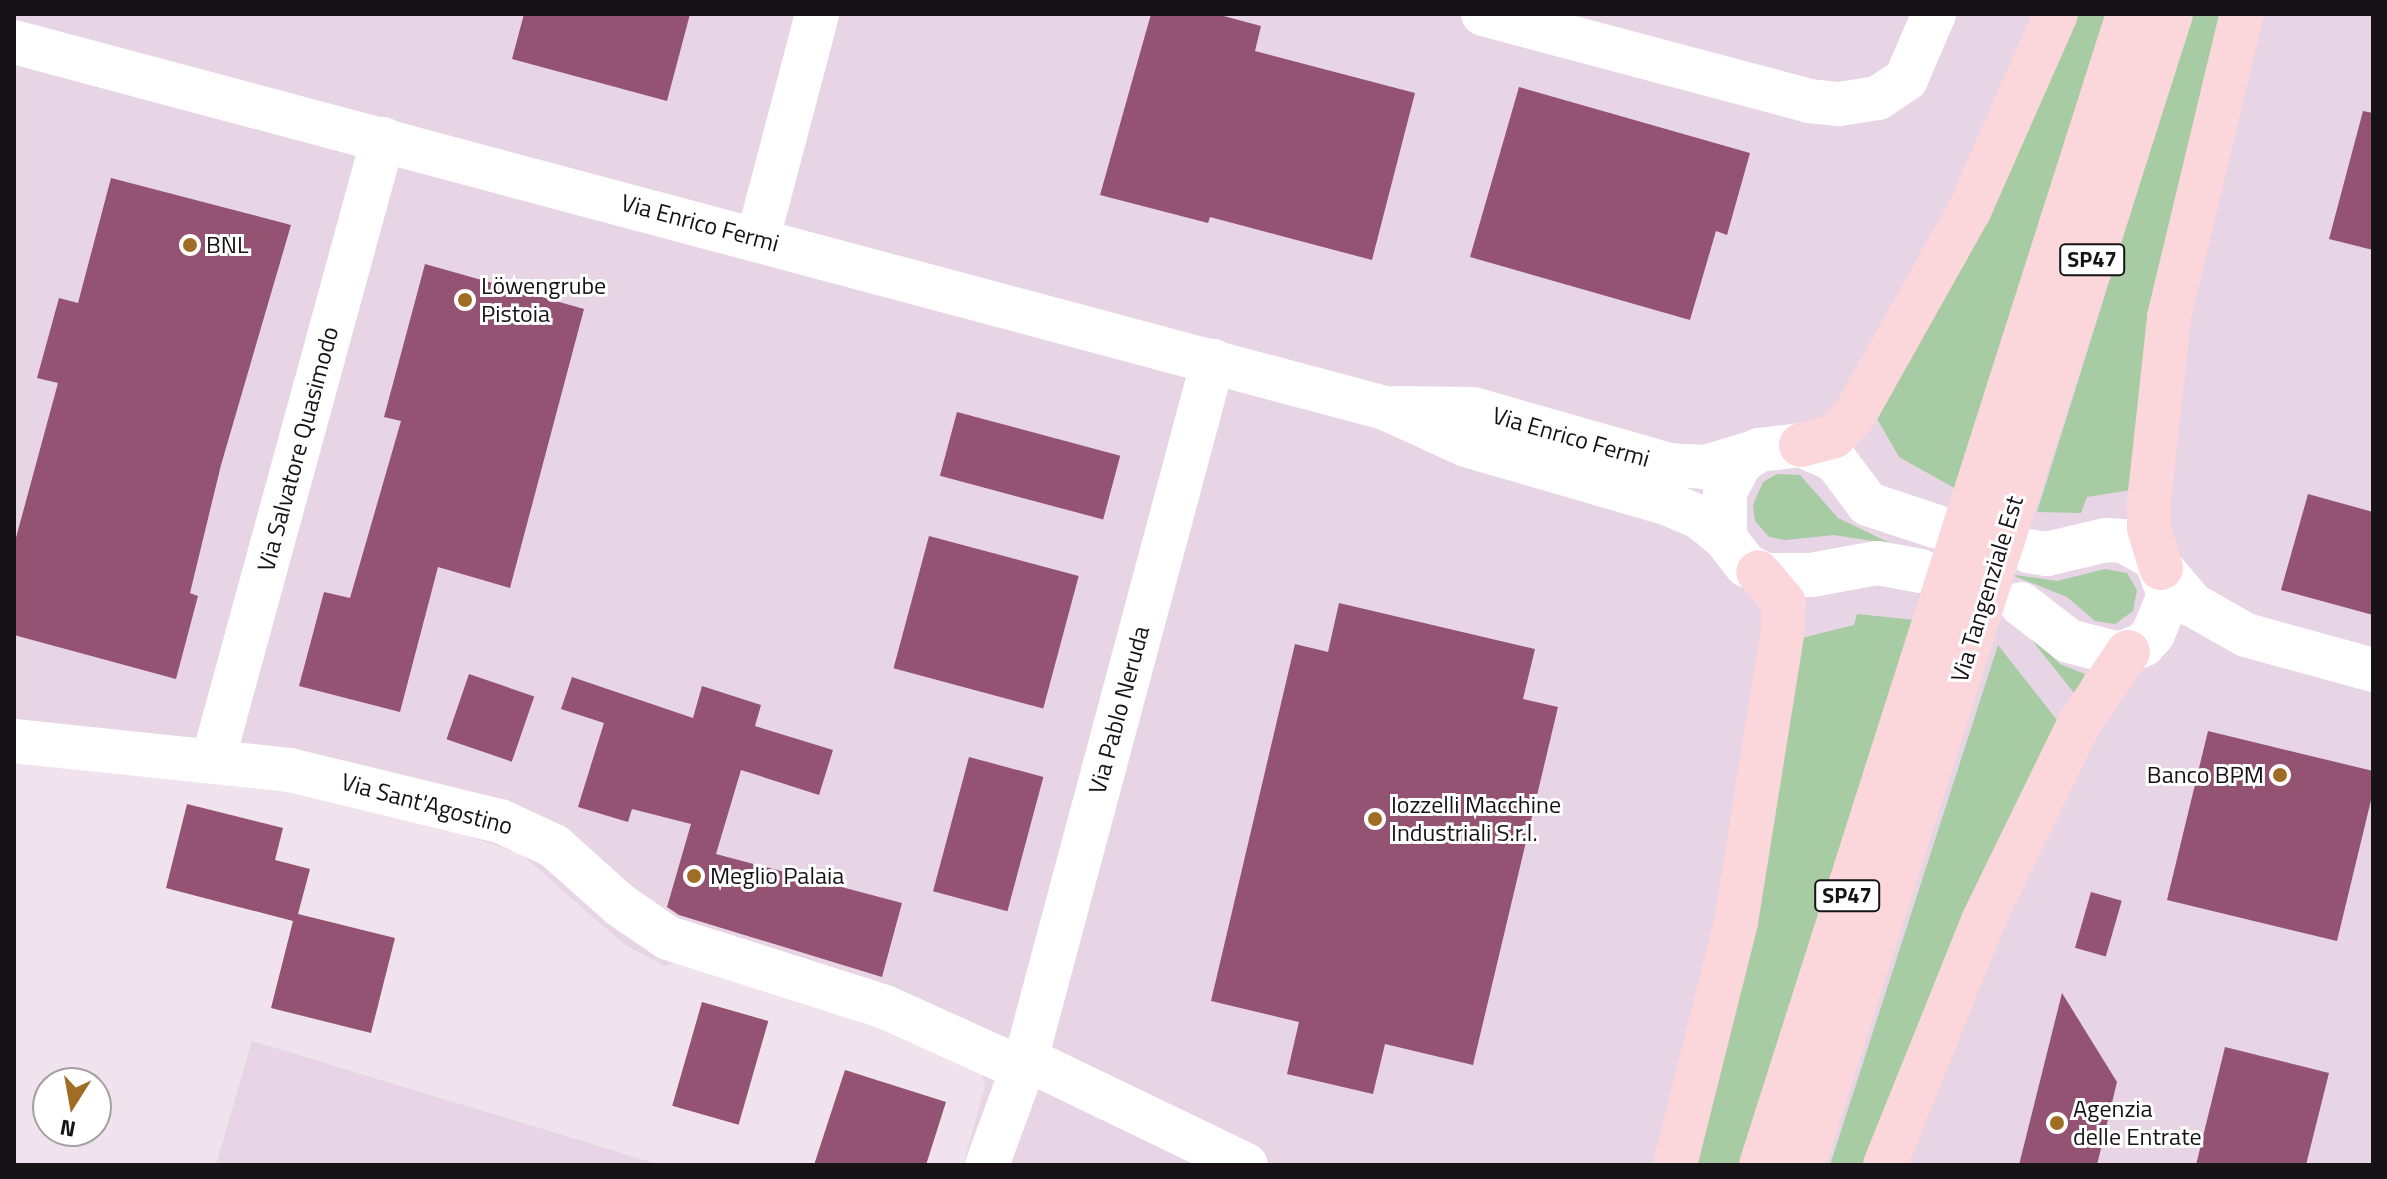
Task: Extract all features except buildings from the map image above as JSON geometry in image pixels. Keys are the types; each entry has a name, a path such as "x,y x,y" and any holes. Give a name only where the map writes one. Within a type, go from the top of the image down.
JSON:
{"main road":[{"path":"1801,445 1834,436 1855,414 1969,211 2056,14"},
{"name":"Via Tangenziale Est","path":"1995,501 2128,14"},
{"name":"Via Tangenziale Est","path":"1761,1165 2171,14"},
{"path":"2161,568 2149,528 2149,502 2169,317 2242,14"},
{"path":"1675,1165 1736,922 1783,628 1784,603 1758,572"},
{"name":"Via Tangenziale Est","path":"1803,1165 1953,632"},
{"path":"1885,1165 1983,921 2079,724 2136,649"}],"street":[{"path":"758,238 817,14"},
{"path":"1483,14 1809,101 1857,103 1893,90 1906,79 1934,14"},
{"name":"Via Enrico Fermi","path":"14,42 758,238 1385,408 1466,445 1666,503 1699,517 1758,572"},
{"name":"Via Salvatore Quasimodo","path":"213,760 383,139"},
{"name":"Via Pablo Neruda","path":"987,1165 1024,1064 1213,361"},
{"name":"Via Enrico Fermi","path":"1385,408 1473,409 1669,465 1705,467 1773,445 1801,445"},
{"path":"1801,445 1835,460 1868,504 1938,527"},
{"path":"1725,538 1725,492 1741,462 1755,452"},
{"path":"2029,551 2047,554 2106,540 2124,541 2141,548 2193,605 2246,635 2373,670"},
{"path":"1758,572 1789,577 1877,563 1921,571"},
{"path":"2136,649 2166,610 2169,595 2161,568"},
{"path":"2021,604 2082,647 2136,649 2183,635 2246,635"},
{"name":"Via Sant'Agostino","path":"14,741 213,760 303,773 500,821 554,846 620,905 668,938 885,1007 1024,1064 1246,1165"}],"shaded area":[{"path":"14,14 2373,14 2373,1165 963,1165 985,1086 979,1064 787,992 679,961 665,966 625,945 521,854 355,798 14,763"},
{"path":"252,1041 661,1165 216,1165"}],"green space":[{"path":"2072,14 2110,14 1958,490 1899,457 1876,417"},
{"path":"2193,14 2226,14 2137,489 2087,497 2081,513 2037,512"},
{"path":"1777,474 1800,475 1838,518 1892,544 1834,535 1785,540 1769,537 1755,521 1753,505 1763,482"},
{"path":"2105,569 2127,573 2137,590 2133,611 2115,624 2095,621 2067,597 2009,574 2057,581"},
{"path":"1857,614 1915,620 1740,1165 1691,1165 1798,639 1854,625"},
{"path":"2022,628 2060,664 2085,674 2075,694"},
{"path":"1998,645 2061,725 1871,1165 1830,1165"}],"place":[{"name":"BNL","path":"190,245"},
{"name":"Löwengrube Pistoia","path":"465,300"},
{"name":"Banco BPM","path":"2280,775"},
{"name":"Iozzelli Macchine Industriali S.r.l.","path":"1375,819"},
{"name":"Meglio Palaia","path":"694,876"},
{"name":"Agenzia delle Entrate","path":"2057,1123"}]}
